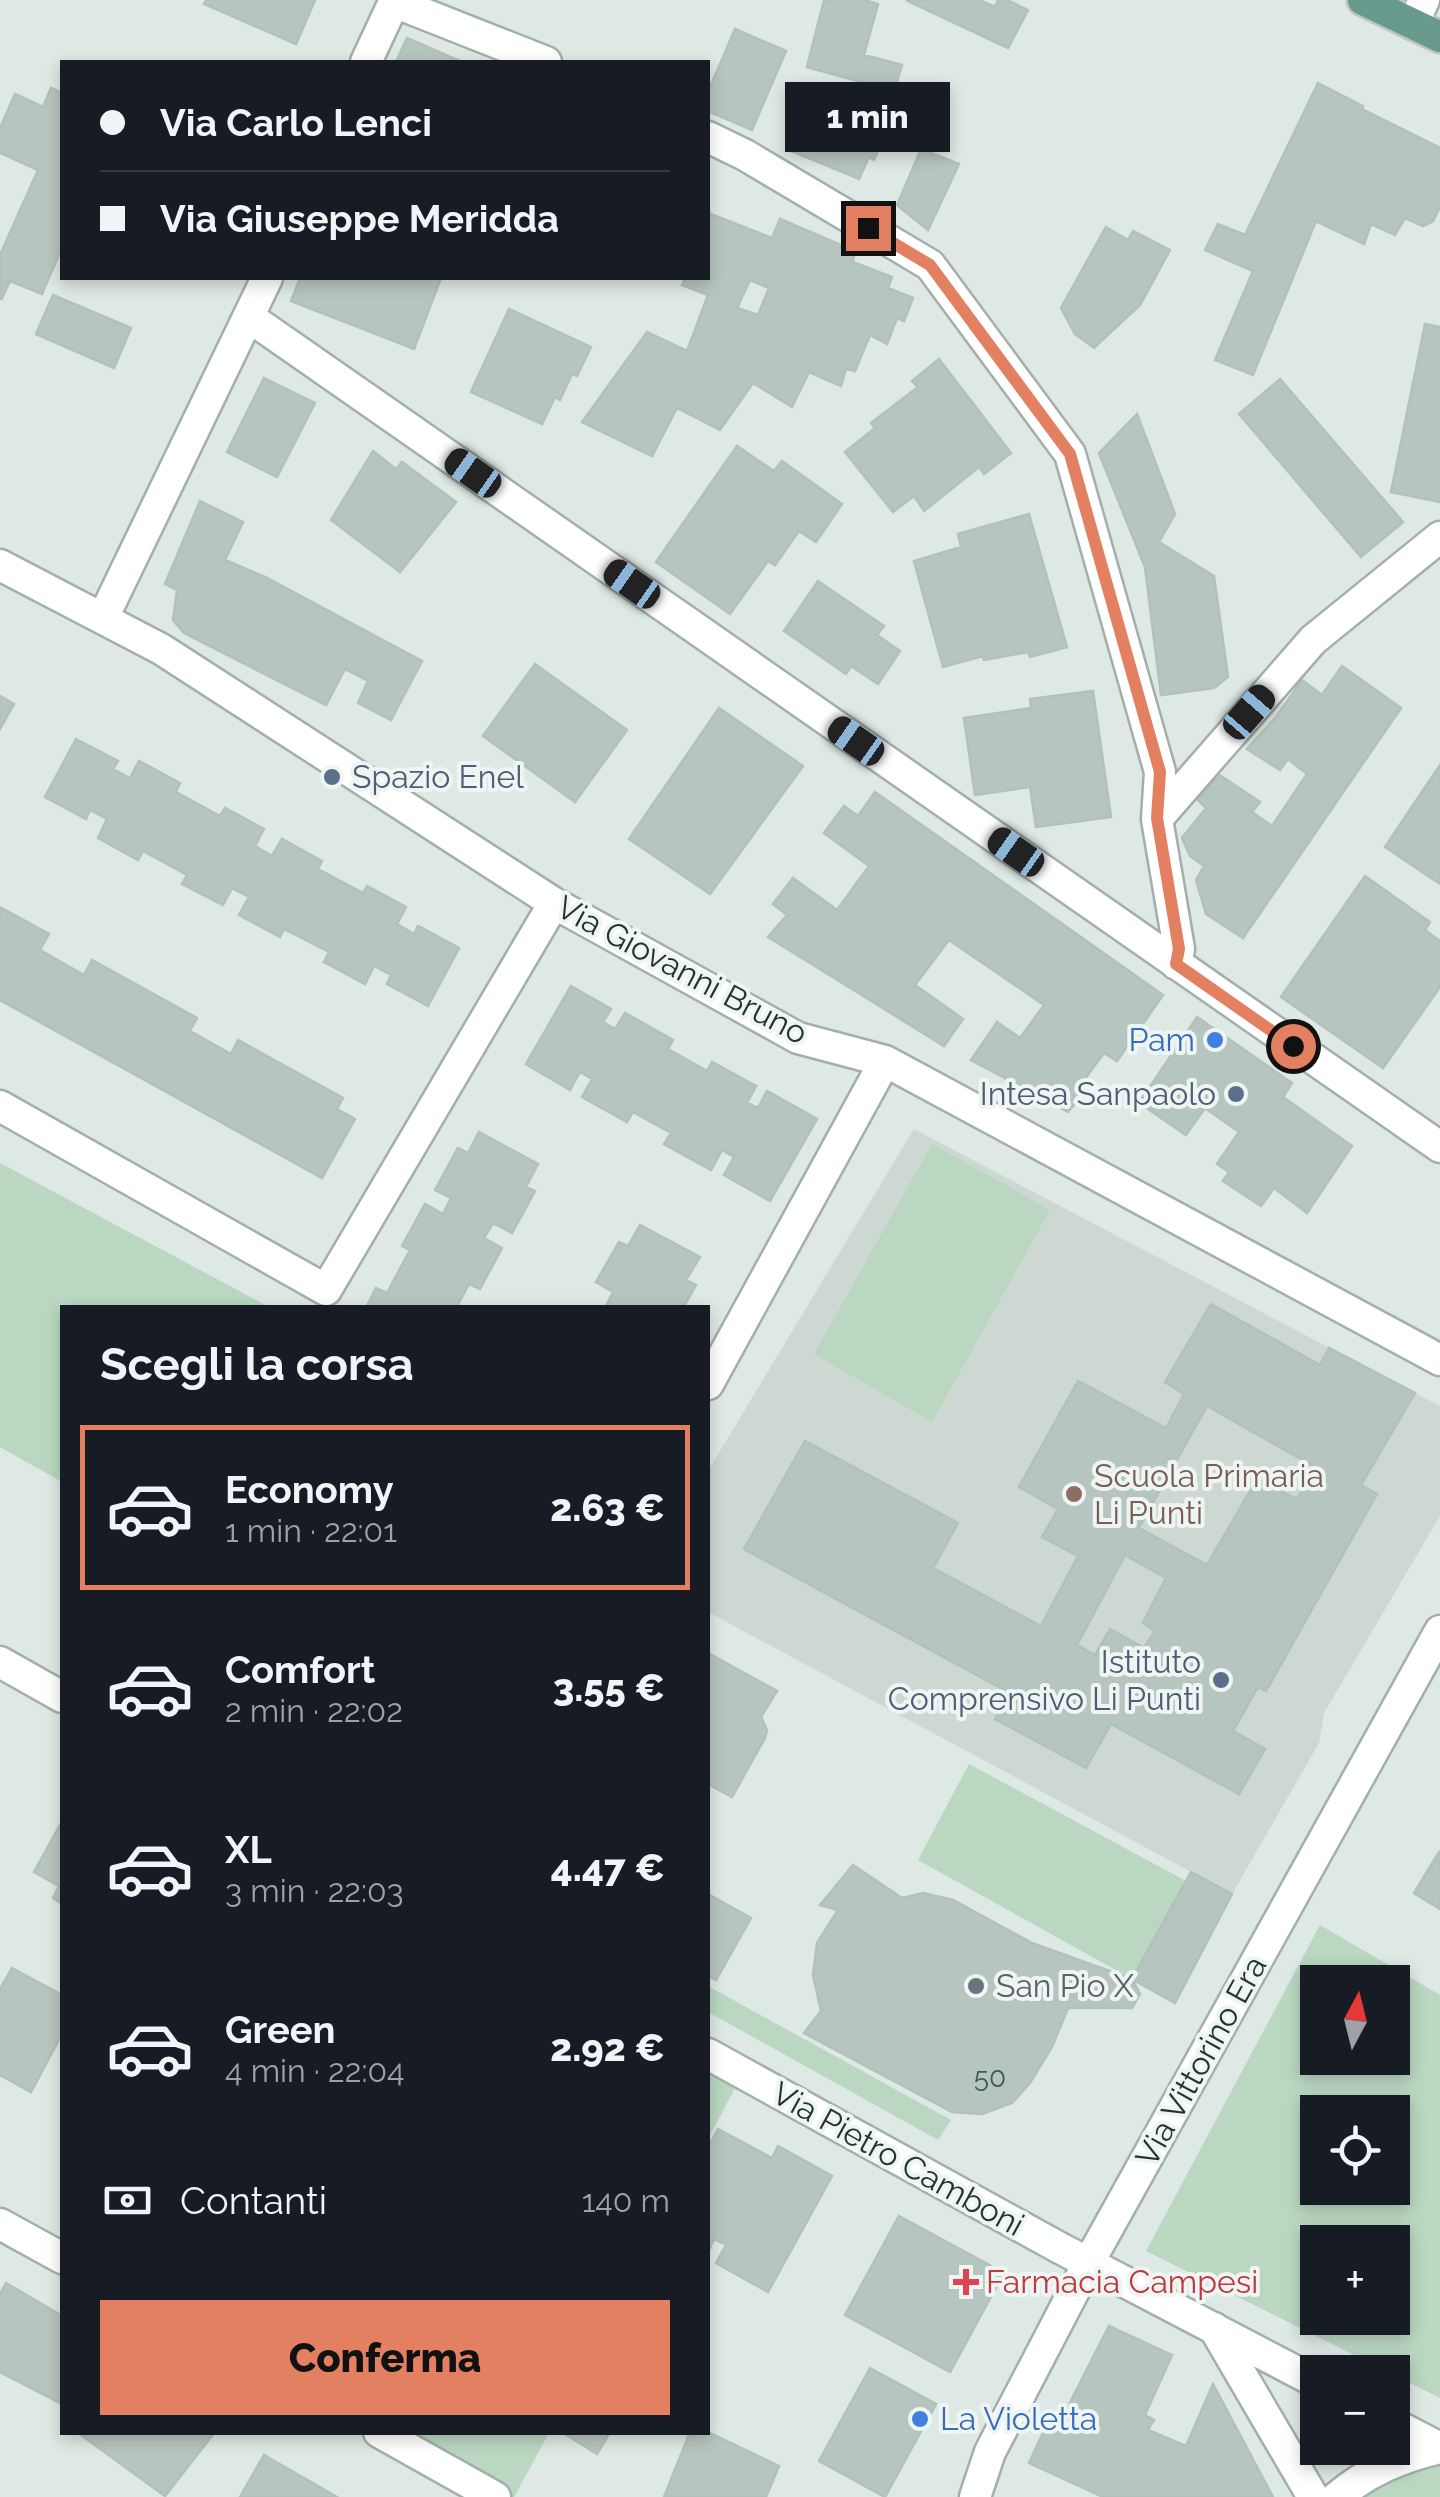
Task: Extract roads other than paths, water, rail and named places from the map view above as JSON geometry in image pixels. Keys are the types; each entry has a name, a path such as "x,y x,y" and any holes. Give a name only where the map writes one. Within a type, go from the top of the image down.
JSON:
{"main road":[{"path":"1363,0 1426,20"}],"street":[{"path":"367,60 394,2 541,60"},
{"path":"710,138 746,154 930,265 1070,454 1160,772 1157,818 1179,949 1176,964"},
{"path":"103,618 266,280"},
{"path":"249,317 1440,1147"},
{"path":"1157,818 1313,640 1440,537"},
{"name":"Via Giovanni Bruno","path":"0,565 162,649 554,903 798,1038 885,1062 1440,1360"},
{"path":"0,1106 326,1290 554,903"},
{"path":"710,1380 885,1062"},
{"name":"Via Vittorino Era","path":"975,2497 990,2452 1089,2262 1440,1630"},
{"path":"0,1662 60,1696"},
{"name":"Via Pietro Camboni","path":"710,2055 1300,2373"},
{"path":"0,2224 60,2257"},
{"path":"1214,2328 1313,2497"},
{"path":"1410,2432 1440,2448"},
{"path":"384,2435 495,2497"},
{"path":"1337,2497 1364,2476 1401,2457 1440,2448"}],"place":[{"name":"Spazio Enel","path":"332,777"},
{"name":"Pam","path":"1215,1040"},
{"name":"Intesa Sanpaolo","path":"1236,1094"},
{"name":"Scuola Primaria Li Punti","path":"1074,1494"},
{"name":"Istituto Comprensivo Li Punti","path":"1221,1680"},
{"name":"San Pio X","path":"976,1986"},
{"name":"Farmacia Campesi","path":"966,2282"},
{"name":"La Violetta","path":"920,2419"}]}
